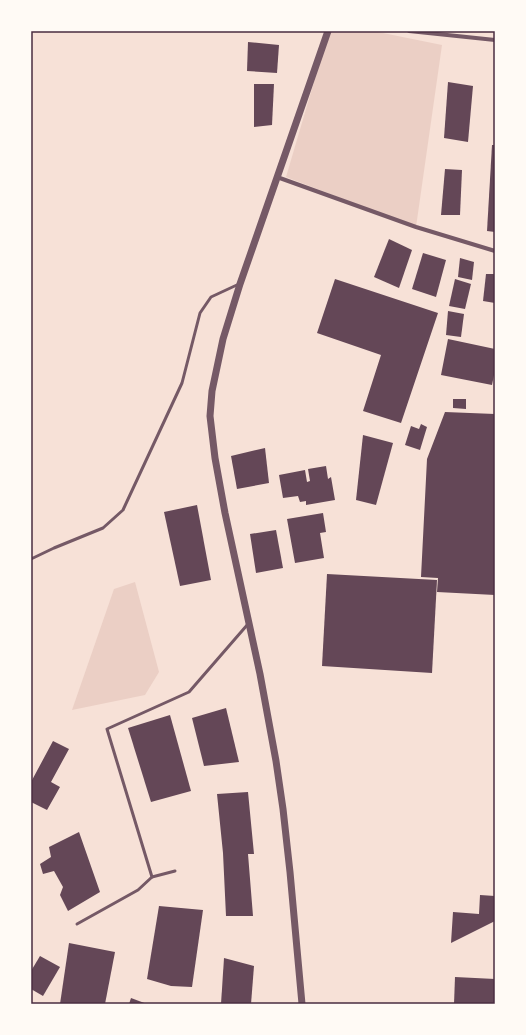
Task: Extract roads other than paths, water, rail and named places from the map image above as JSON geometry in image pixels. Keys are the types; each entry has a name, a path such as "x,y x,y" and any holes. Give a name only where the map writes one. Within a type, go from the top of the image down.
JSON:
{"street":[{"path":"302,1004 283,809 269,722 225,513 210,416 212,391 223,339 240,284 328,31"},
{"path":"409,31 495,40"},
{"path":"277,177 416,227 495,251"}],"lane":[{"path":"31,559 103,528 123,510 182,383 200,313 211,297 240,284"},
{"path":"152,877 108,729 189,692 248,623"},
{"path":"77,924 138,890 152,877 175,871"}]}
